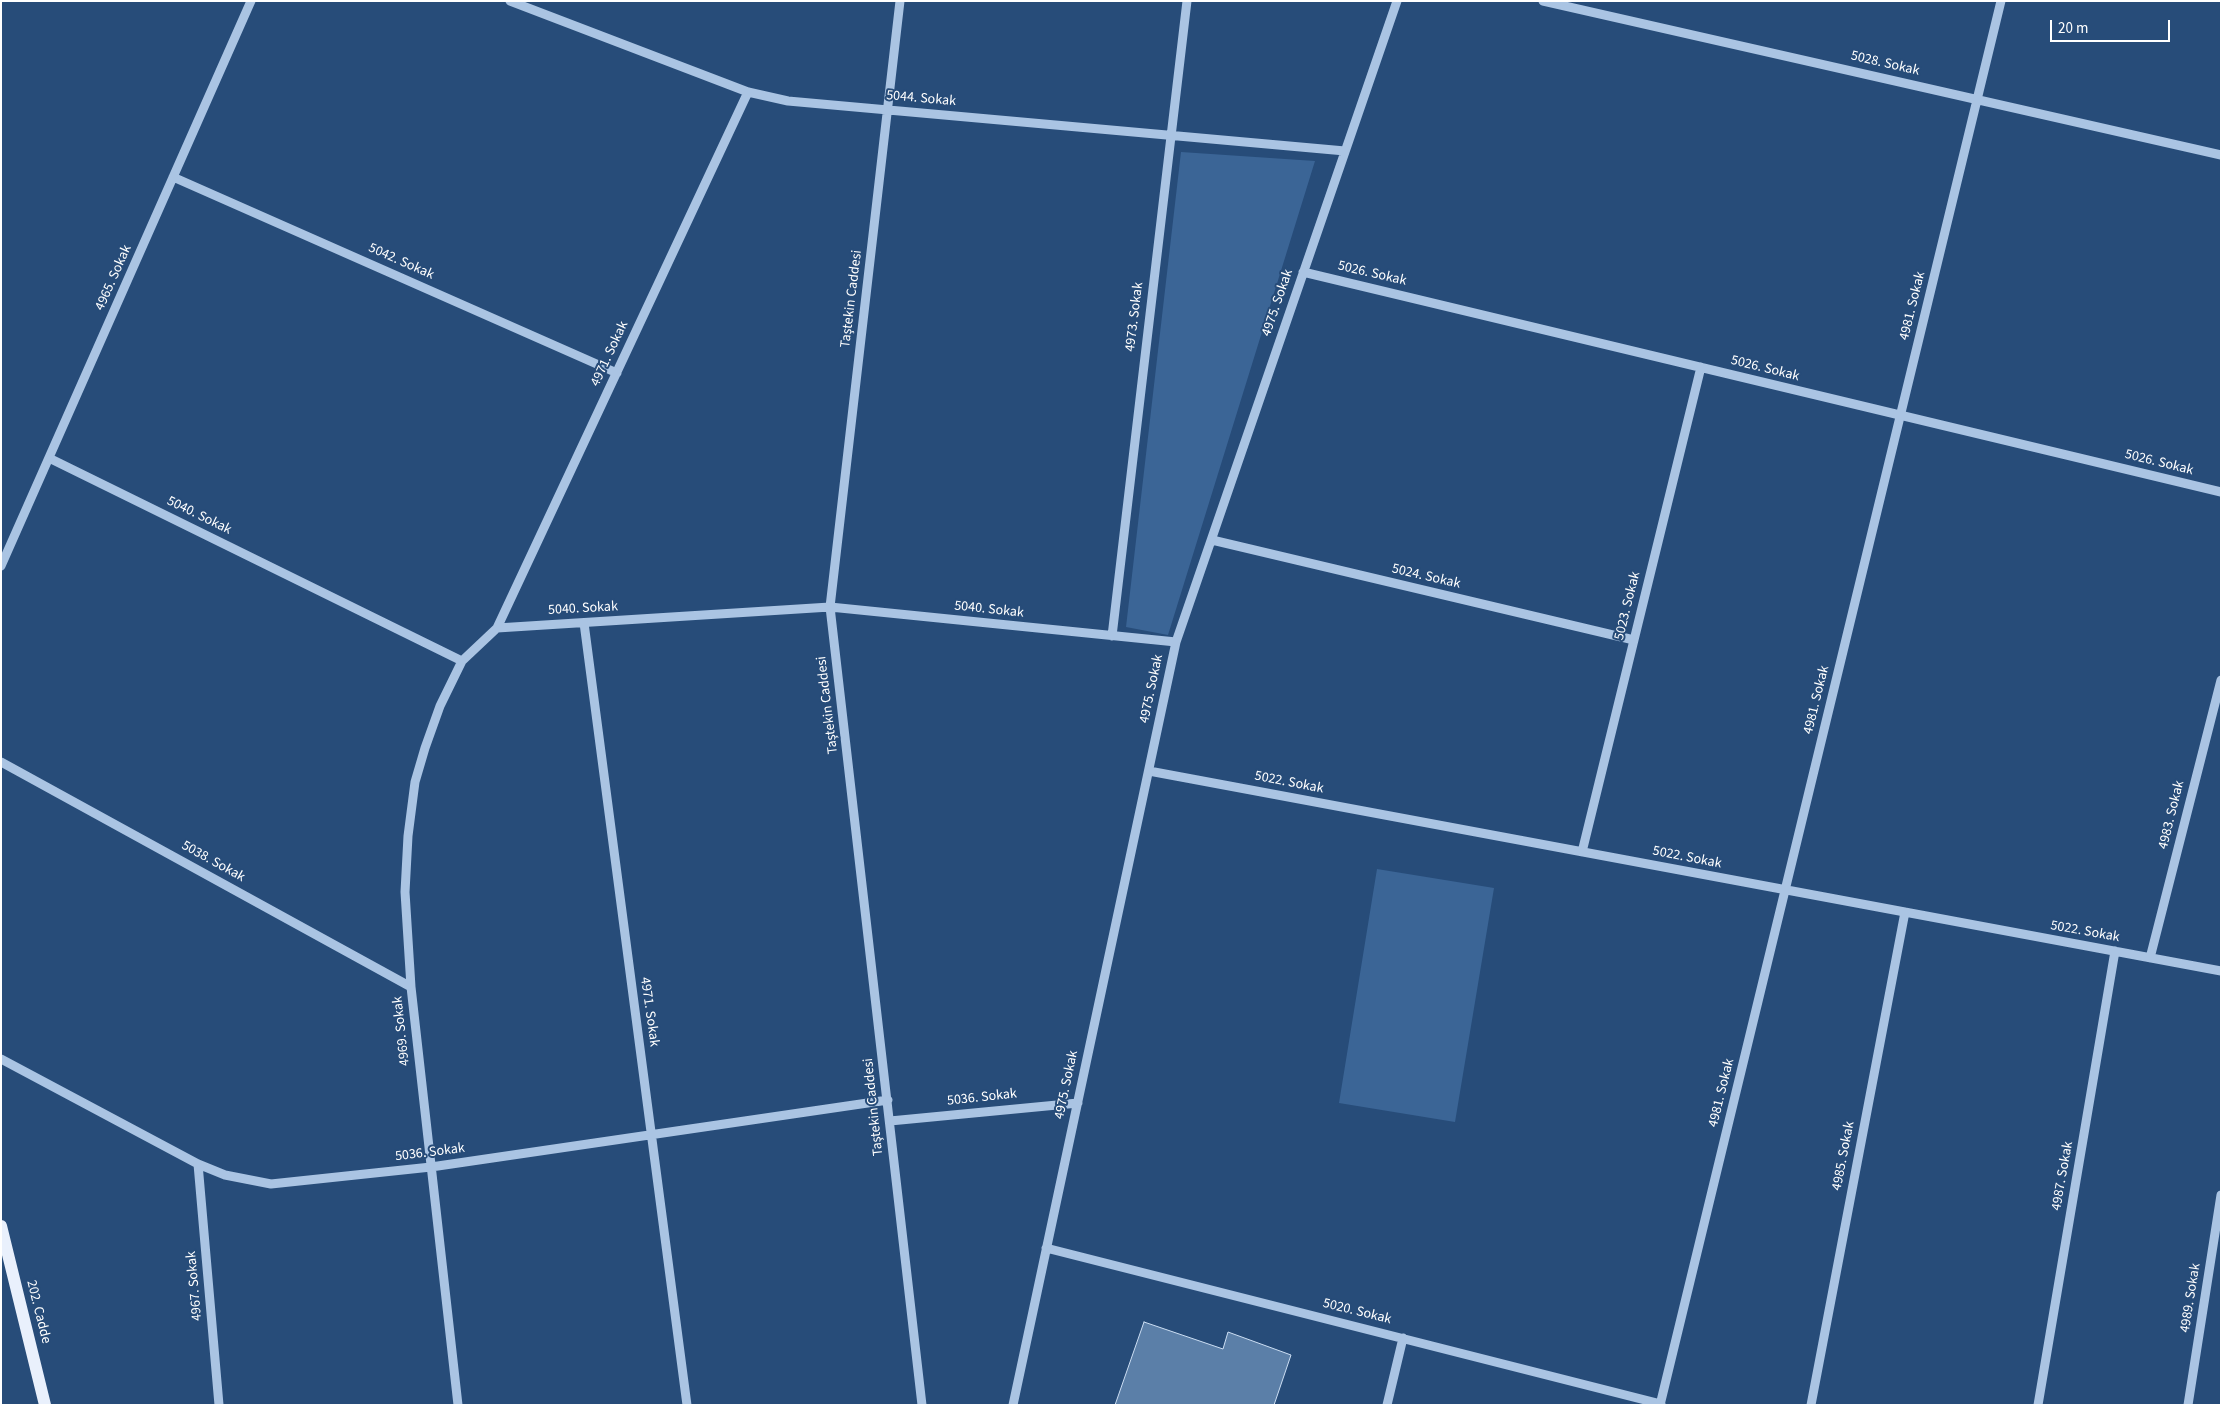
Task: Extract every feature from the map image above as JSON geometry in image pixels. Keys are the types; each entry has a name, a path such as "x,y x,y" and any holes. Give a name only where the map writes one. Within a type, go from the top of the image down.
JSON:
{"main road":[{"name":"202. Cadde","path":"1,1226 45,1405"}],"street":[{"name":"4965. Sokak","path":"1,566 251,1"},
{"name":"5044. Sokak","path":"510,1 748,92 788,101 1346,151"},
{"name":"Taştekin Caddesi","path":"900,1 830,607 922,1405"},
{"name":"4973. Sokak","path":"1112,636 1186,1"},
{"name":"4975. Sokak","path":"1013,1405 1176,642 1397,1"},
{"name":"5028. Sokak","path":"1543,1 2221,154"},
{"name":"4981. Sokak","path":"1661,1404 2001,1"},
{"name":"4971. Sokak","path":"497,628 748,92"},
{"name":"5042. Sokak","path":"173,177 617,373"},
{"name":"5026. Sokak","path":"1304,272 2221,492"},
{"name":"5023. Sokak","path":"1582,852 1701,367"},
{"name":"5040. Sokak","path":"49,458 462,661"},
{"name":"5024. Sokak","path":"1212,540 1634,640"},
{"name":"5040. Sokak","path":"497,628 830,607 1176,642"},
{"name":"4971. Sokak","path":"584,623 688,1405"},
{"path":"462,661 497,628"},
{"name":"4969. Sokak","path":"458,1405 411,987 406,892 408,836 415,782 437,715 462,661"},
{"name":"4983. Sokak","path":"2150,958 2221,680"},
{"name":"5038. Sokak","path":"1,762 411,987"},
{"name":"5022. Sokak","path":"1149,771 2221,971"},
{"name":"4985. Sokak","path":"1811,1405 1905,912"},
{"name":"4987. Sokak","path":"2038,1405 2115,951"},
{"name":"5036. Sokak","path":"1,1059 198,1164 225,1175 271,1184 431,1167 888,1100"},
{"name":"5036. Sokak","path":"890,1121 1078,1103"},
{"name":"4967. Sokak","path":"198,1164 219,1405"},
{"name":"4989. Sokak","path":"2188,1405 2221,1195"},
{"name":"5020. Sokak","path":"1046,1248 1661,1404"},
{"path":"1387,1405 1403,1338"}],"shaded area":[{"path":"1181,152 1315,161 1168,635 1126,627"},
{"path":"1377,869 1494,888 1455,1122 1339,1103"}],"building":[{"path":"1144,1322 1223,1349 1228,1332 1291,1355 1274,1405 1115,1405"}]}
